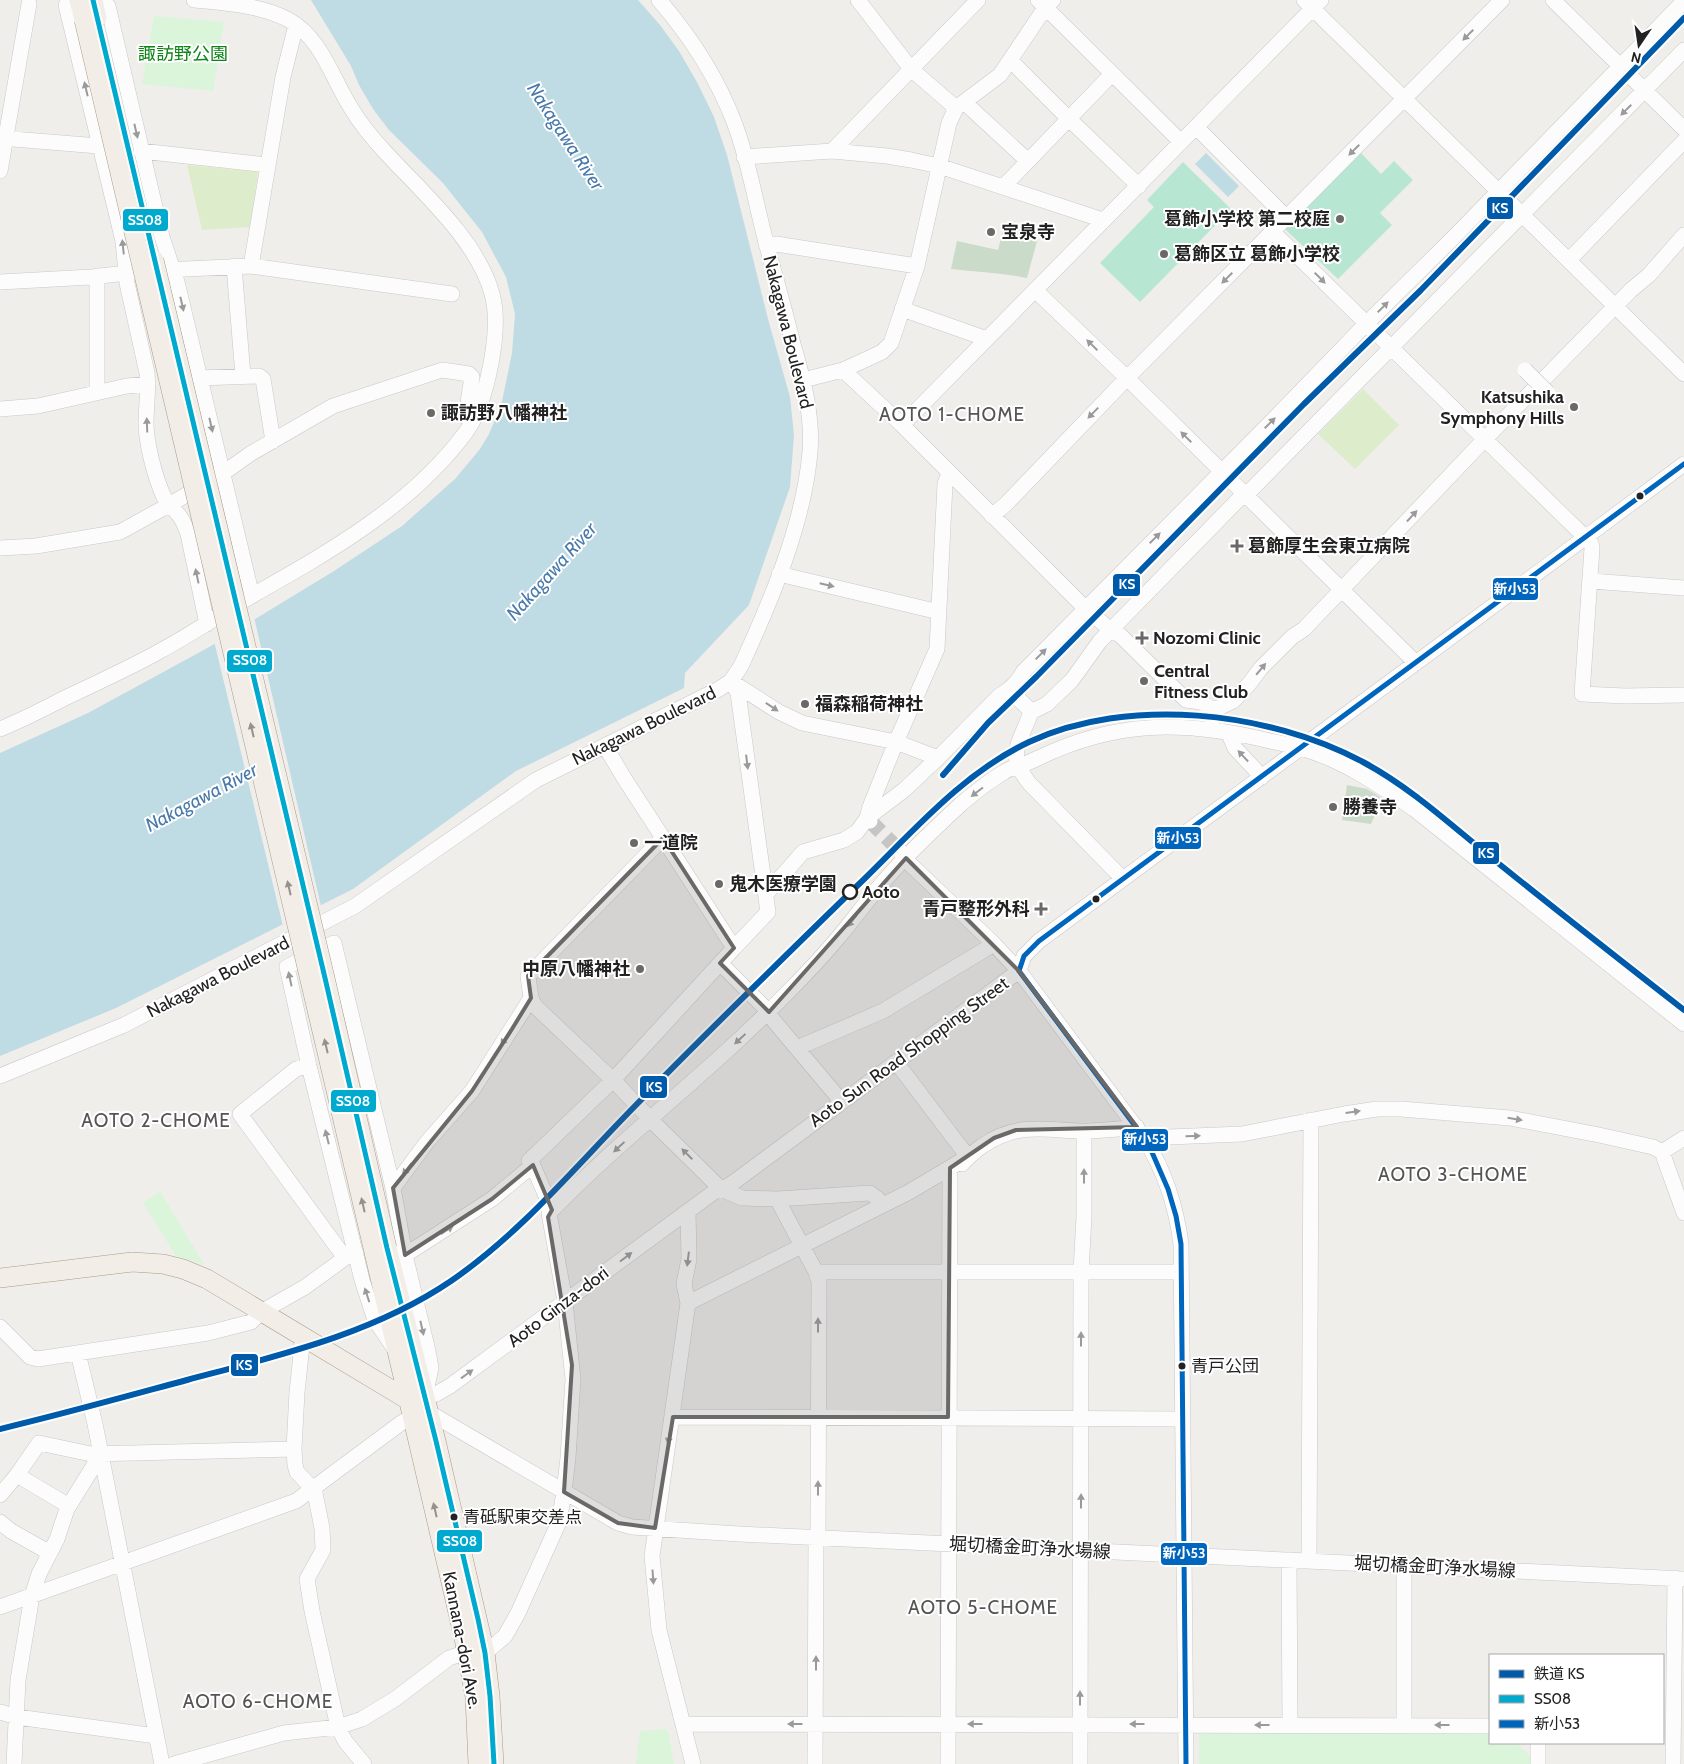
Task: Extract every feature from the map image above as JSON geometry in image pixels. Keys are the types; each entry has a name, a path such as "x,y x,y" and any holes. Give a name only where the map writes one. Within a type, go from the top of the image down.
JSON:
{"main road":[{"path":"79,0 92,13 365,1253 397,1353 419,1406"},
{"name":"Kannana-dori Ave.","path":"365,1253 419,1406 476,1653 490,1696 494,1764"},
{"path":"0,1278 92,1266 148,1262 183,1269 207,1279 419,1406"},
{"name":"Kannana-dori Ave.","path":"476,1653 475,1697 478,1764"}],"street":[{"path":"69,0 66,5 123,241 126,273 148,384 146,424 149,448 163,496 181,518 188,534 207,624"},
{"path":"102,0 108,6 141,151 162,237 173,270 252,596"},
{"path":"0,729 138,662 207,624 325,553 389,509 438,465 472,422 486,381 493,348 495,314 489,284 470,250 432,200 370,136 349,106 315,44 296,25 279,16 262,10 194,0"},
{"name":"Nakagawa Boulevard","path":"0,1076 124,1025 355,906 522,789 544,776 719,689 731,681 741,666 795,531 805,488 810,451 810,433 803,380 734,122 714,79 688,36 660,0"},
{"path":"858,0 911,68 960,105 1028,161"},
{"path":"832,151 978,0"},
{"path":"992,516 1006,504 1127,378 1502,0"},
{"path":"1553,0 1684,129"},
{"path":"766,894 803,852 844,840 857,832 938,758 999,696 1011,692 1023,672 1499,191 1684,0"},
{"path":"803,380 843,370 882,352 891,343 917,266 949,123 960,105 1000,75 1045,2 1112,74 1182,142"},
{"path":"902,425 1196,128 1313,3 1405,98 1684,374"},
{"path":"0,170 3,138 29,4"},
{"path":"251,266 283,76 296,25"},
{"path":"1123,879 1087,840 1030,784 1018,766 1015,753 1030,711 1047,704 1072,680 1111,629 1238,500 1246,495 1684,50"},
{"path":"1010,60 1139,186"},
{"path":"1003,187 1112,74"},
{"path":"1196,128 1287,218"},
{"path":"3,138 99,146"},
{"path":"1569,260 1684,141"},
{"path":"141,151 267,165"},
{"path":"744,157 832,151 887,156 939,166 1103,220"},
{"path":"1273,232 1591,544 1591,581 1582,694 1625,696 1684,695"},
{"path":"1214,710 1233,701 1261,668 1292,637 1304,629 1615,306 1650,275 1684,235"},
{"path":"766,244 917,266"},
{"path":"234,266 243,376"},
{"path":"0,282 251,266 452,294"},
{"path":"97,276 97,393"},
{"path":"1035,290 1416,663"},
{"path":"902,309 987,339"},
{"path":"0,548 36,546 120,532 222,474 250,454 334,406 442,370 469,374 472,377 468,409 465,416 472,422"},
{"path":"843,370 902,425 1043,568 1086,608 1121,636 1186,700 1201,702 1214,710"},
{"path":"1530,371 1550,390"},
{"path":"199,378 259,376 263,379 273,441"},
{"path":"0,409 38,406 139,384 148,384"},
{"name":"Aoto Sun Road Shopping Street","path":"688,1211 842,1102 1019,971 1024,956 1039,941 1684,464"},
{"path":"869,820 870,807 937,649 945,484 949,473"},
{"path":"779,574 939,612"},
{"path":"1591,581 1684,588"},
{"path":"731,681 779,712 802,723 896,742 938,758"},
{"path":"551,1207 534,1166 529,1160 613,1080 768,912 738,694 731,681"},
{"path":"1011,692 1030,711"},
{"path":"1211,730 1214,710"},
{"path":"174,1764 284,1733 338,1727 362,1719 395,1699 449,1658 476,1653 495,1646 505,1636 518,1613 559,1522 568,1458 573,1379 565,1302 548,1216 551,1207 650,1118 716,1062 768,1013 836,940 885,880 902,854 1006,771 1083,739 1125,730 1169,726 1228,732 1302,748 1340,764 1377,783 1414,809 1684,1024"},
{"path":"1228,732 1235,748 1262,777"},
{"path":"604,746 734,948"},
{"path":"663,838 528,976 530,998 535,1006 650,1118 724,1187 742,1198 777,1199 870,1193 882,1205"},
{"path":"902,854 1019,971 1154,1153 1166,1179 1176,1211 1181,1244 1186,1764"},
{"path":"365,1253 309,1066 287,967 334,943 393,1188 405,1255 431,1368 419,1406"},
{"path":"797,1048 883,1011 994,944"},
{"path":"720,963 764,1007 842,1102"},
{"path":"393,1188 426,1142 472,1091 530,998"},
{"path":"896,1062 968,1157"},
{"path":"309,1066 296,1069 240,1114 365,1253"},
{"path":"688,1303 882,1205 950,1174 968,1157 994,1138 1016,1130 1053,1129 1140,1133 1242,1134 1311,1120 1385,1109 1510,1118 1599,1135 1653,1148 1662,1152 1684,1213"},
{"path":"1309,1561 1311,1120"},
{"path":"1080,1764 1081,1272 1084,1216 1084,1131"},
{"path":"1662,1152 1684,1138"},
{"path":"405,1255 484,1205 534,1166"},
{"path":"948,1764 950,1174"},
{"path":"777,1199 816,1272 819,1282 815,1764"},
{"path":"688,1211 689,1260 684,1284 688,1303 652,1556 659,1630 693,1764"},
{"name":"Aoto Ginza-dori","path":"0,1607 296,1501 401,1423 419,1406 450,1386 688,1211"},
{"path":"0,1327 30,1357 38,1359 208,1333 251,1322 261,1312 365,1253"},
{"path":"816,1272 1181,1272"},
{"path":"303,1336 297,1392 294,1449 297,1472 313,1488 322,1528 323,1550 307,1579 312,1611 338,1727 345,1741 364,1764"},
{"path":"78,1353 101,1454 162,1764"},
{"name":"堀切橋金町浄水場線","path":"419,1406 618,1523 632,1527 1183,1556 1679,1579"},
{"path":"673,1416 1182,1419"},
{"path":"0,1495 17,1475 39,1443 91,1454 294,1449"},
{"path":"14,1764 18,1717 18,1680 32,1596 39,1574 57,1539 69,1506 101,1454"},
{"path":"17,1475 69,1506"},
{"path":"0,1522 11,1531 50,1553"},
{"path":"1289,1560 1290,1725"},
{"path":"1404,1565 1404,1725"},
{"path":"1673,1764 1679,1579"},
{"path":"0,1712 18,1717 156,1736"},
{"path":"683,1724 1489,1726"},
{"path":"1538,1744 1538,1764"}],"highlighted area":[{"path":"663,838 734,948 720,963 769,1012 906,858 1019,971 1137,1127 1016,1130 994,1138 950,1168 948,1417 673,1417 655,1528 618,1523 564,1492 572,1365 548,1217 552,1210 533,1165 492,1199 405,1255 393,1188 472,1091 512,1029 531,998 528,976"}],"green space":[{"name":"諏訪野公園","path":"154,16 224,22 213,91 142,84"},
{"name":"葛飾小学校 第二校庭","path":"1360,152 1381,174 1394,161 1413,180 1380,213 1392,225 1338,279 1286,230 1286,227"},
{"path":"1183,162 1231,209 1140,302 1100,263 1154,207 1147,200"},
{"path":"187,165 258,172 250,227 202,230"},
{"path":"1004,226 1039,234 1027,278 951,269 957,241 998,250"},
{"path":"1363,389 1399,425 1355,469 1318,434"},
{"path":"1347,785 1367,789 1380,797 1371,824 1342,820"},
{"path":"160,1191 204,1264 176,1256 143,1203"},
{"path":"666,1729 669,1734 674,1764 636,1764 640,1731"},
{"path":"1489,1731 1489,1744 1517,1744 1531,1757 1531,1764 1199,1764 1199,1734"}],"water":[{"name":"Nakagawa River","path":"311,0 638,0 679,51 698,84 714,117 727,155 768,319 790,397 794,435 790,487 749,605 685,673 684,688 516,771 353,889 116,1008 0,1056 0,753 88,713 211,646 334,571 402,526 455,479 480,449 489,434 501,406 512,353 515,314 506,277 482,232 443,183 389,130 373,109 359,85 351,66"},
{"path":"1206,153 1239,186 1228,197 1195,164"}],"pier":[{"path":"254,617 321,906 283,926 214,641"}],"tunnel":[{"path":"870,821 898,849"}],"rail line":[{"name":"KS","path":"943,775 988,723 1037,676 1304,404 1421,290 1684,18"},
{"name":"KS","path":"0,1429 255,1362 324,1341 390,1315 451,1281 501,1242 547,1198 690,1050 938,806 1004,755 1029,742 1068,728 1110,719 1153,715 1198,716 1242,721 1285,731 1325,745 1363,762 1414,795 1684,1010"}],"transit line":[{"name":"SS08","path":"93,0 325,978 387,1248 436,1441 478,1619 485,1653 490,1696 494,1764"},
{"name":"新小53","path":"1019,971 1024,956 1039,941 1684,464"},
{"name":"新小53","path":"1019,971 1144,1138 1168,1189 1176,1216 1181,1244 1186,1764"}],"place":[{"name":"葛飾小学校 第二校庭","path":"1340,219"},
{"name":"宝泉寺","path":"991,232"},
{"name":"葛飾区立 葛飾小学校","path":"1164,254"},
{"name":"Katsushika Symphony Hills","path":"1574,407"},
{"name":"諏訪野八幡神社","path":"431,413"},
{"name":"葛飾厚生会東立病院","path":"1237,546"},
{"name":"Nozomi Clinic","path":"1142,638"},
{"name":"Central Fitness Club","path":"1144,681"},
{"name":"福森稲荷神社","path":"805,704"},
{"name":"勝養寺","path":"1333,807"},
{"name":"一道院","path":"634,843"},
{"name":"鬼木医療学園","path":"719,884"},
{"name":"Aoto","path":"850,892"},
{"name":"青戸整形外科","path":"1041,909"},
{"name":"中原八幡神社","path":"640,969"},
{"name":"青戸公団","path":"1182,1366"},
{"name":"青砥駅東交差点","path":"454,1517"}],"district":[{"name":"AOTO 1-CHOME","path":"952,414"},
{"name":"AOTO 2-CHOME","path":"156,1120"},
{"name":"AOTO 3-CHOME","path":"1453,1174"},
{"name":"AOTO 5-CHOME","path":"983,1607"},
{"name":"AOTO 6-CHOME","path":"258,1701"}]}
